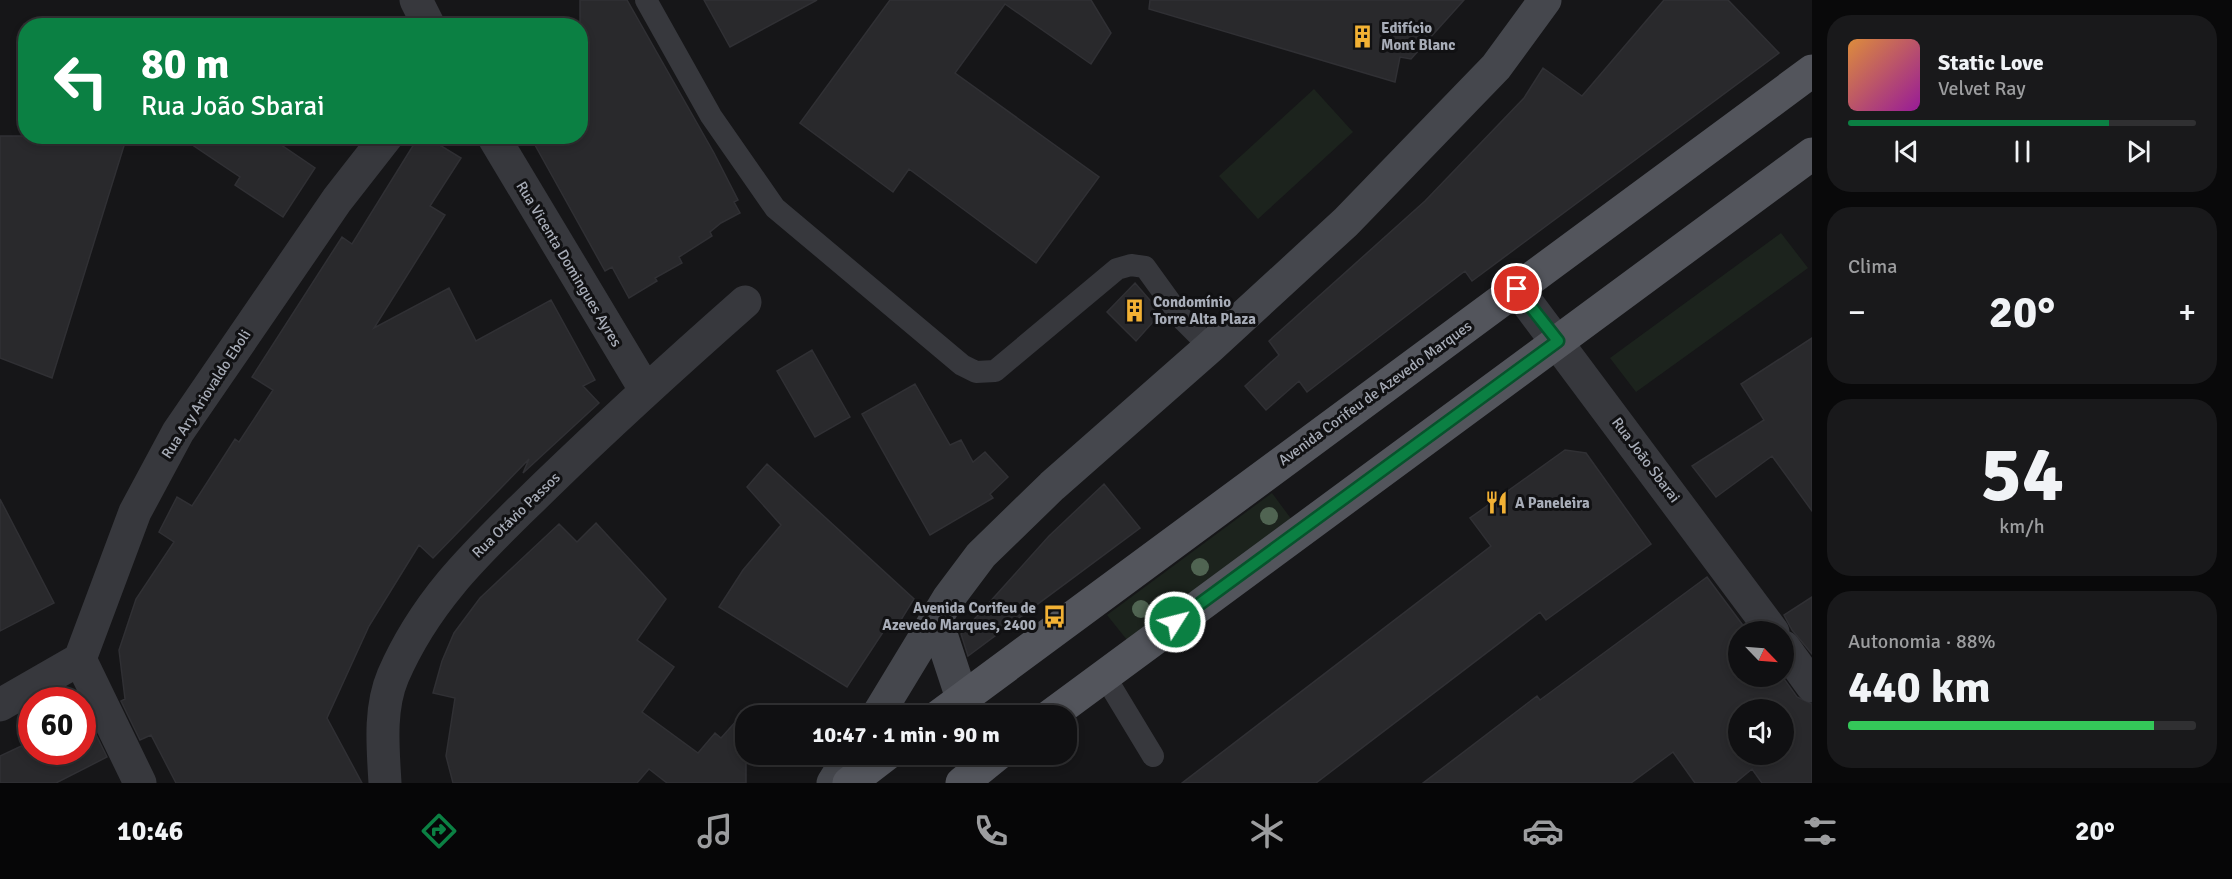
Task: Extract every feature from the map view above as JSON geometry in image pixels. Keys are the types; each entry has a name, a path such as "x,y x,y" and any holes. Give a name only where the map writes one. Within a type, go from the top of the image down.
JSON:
{"main road":[{"path":"884,705 961,579 981,555 1052,486 1210,347 1346,222 1496,67 1545,0"},
{"name":"Avenida Corifeu de Azevedo Marques","path":"963,705 1812,71"},
{"path":"1064,705 1812,154"},
{"path":"936,619 955,705"},
{"path":"833,783 844,765"},
{"path":"849,783 873,765"},
{"path":"956,783 962,765"},
{"path":"962,783 984,765"}],"street":[{"path":"416,0 425,18"},
{"name":"Rua Ary Ariovaldo Eboli","path":"80,659 135,512 178,432 337,200 381,144"},
{"name":"Rua Vicenta Domingues Ayres","path":"498,144 646,391"},
{"name":"Rua João Sbarai","path":"1517,289 1765,621"},
{"name":"Rua Otávio Passos","path":"385,783 382,731 392,678 434,601 467,562 646,391 745,302"},
{"path":"0,705 80,659 141,783"},
{"path":"1794,661 1812,686"}],"lane":[{"path":"646,0 711,116 775,208 962,365 976,372 995,371 1117,269 1131,265 1145,267 1184,321 1210,347"},
{"path":"1104,675 1153,756"}],"shaded area":[{"path":"1314,89 1353,132 1258,219 1219,176"},
{"path":"1781,233 1808,268 1636,392 1610,358"},
{"path":"1272,493 1292,520 1127,640 1107,615"}],"building":[{"path":"580,0 627,0 714,153 738,200 734,202 740,213 721,223 710,232 712,236 679,257 682,263 655,278 657,281 629,298 612,267 605,271 534,144 588,144 588,18 580,18"},
{"path":"704,0 817,0 730,47"},
{"path":"890,0 1091,0 1111,33 1091,64 1005,4 955,73 1099,177 1036,263 909,169 893,192 800,123"},
{"name":"Edifício Mont Blanc","path":"1150,0 1464,0 1411,59 1400,57 1395,82 1149,9"},
{"path":"1664,0 1728,0 1779,53 1472,281 1465,271 1307,392 1299,381 1266,410 1245,386 1279,355 1269,341 1425,201 1524,98 1543,68 1582,96"},
{"path":"0,136 18,136 18,144 125,144 52,378 0,358"},
{"path":"191,144 280,144 315,168 283,217 235,185 240,177"},
{"path":"414,144 438,144 461,158 430,206 445,215 374,328 449,288 476,341 551,300 595,380 583,386 599,403 523,473 529,459 433,558 419,545 369,626 327,718 362,783 176,783 151,735 140,740 121,701 125,699 119,650 136,599 174,542 159,532 177,497 192,506 235,439 239,442 273,390 252,377 342,237 352,244"},
{"name":"Condomínio Torre Alta Plaza","path":"1135,283 1161,313 1136,341 1107,312"},
{"path":"1812,338 1812,511 1772,456 1716,497 1692,466 1764,420 1741,384"},
{"path":"812,350 850,417 815,437 777,371"},
{"path":"915,384 950,445 961,440 973,462 985,452 1008,477 990,494 993,498 930,535 862,414"},
{"path":"1565,450 1586,453 1651,544 1546,620 1540,612 1316,783 1182,783 1491,546 1470,518"},
{"path":"767,464 914,599 896,628 889,623 847,687 719,607 743,570 781,525 747,487"},
{"path":"1104,484 1140,528 968,656 961,634 1049,536"},
{"path":"0,499 54,603 0,631"},
{"path":"596,523 666,599 637,640 674,667 642,712 698,753 715,733 721,738 735,722 735,765 746,765 746,783 667,783 649,769 637,783 453,783 446,756 455,698 433,693 442,661 454,633 480,598 559,524 577,542"},
{"path":"1707,577 1740,621 1728,621 1728,687 1790,687 1797,697 1812,704 1812,783 1762,783 1752,769 1735,783 1695,783 1673,752 1631,783 1423,783 1537,696 1540,700"},
{"path":"1812,597 1812,654 1794,632 1794,621 1787,621 1784,615"},
{"path":"96,734 107,757 96,763"},
{"path":"18,748 18,765 91,765 56,783 0,783 0,756"}],"place":[{"name":"Edifício Mont Blanc","path":"1363,37"},
{"name":"Condomínio Torre Alta Plaza","path":"1135,311"},
{"name":"A Paneleira","path":"1497,503"},
{"name":"Avenida Corifeu de Azevedo Marques, 2400","path":"1054,617"}],"route":[{"path":"1175,622 1558,341 1517,289"}]}
